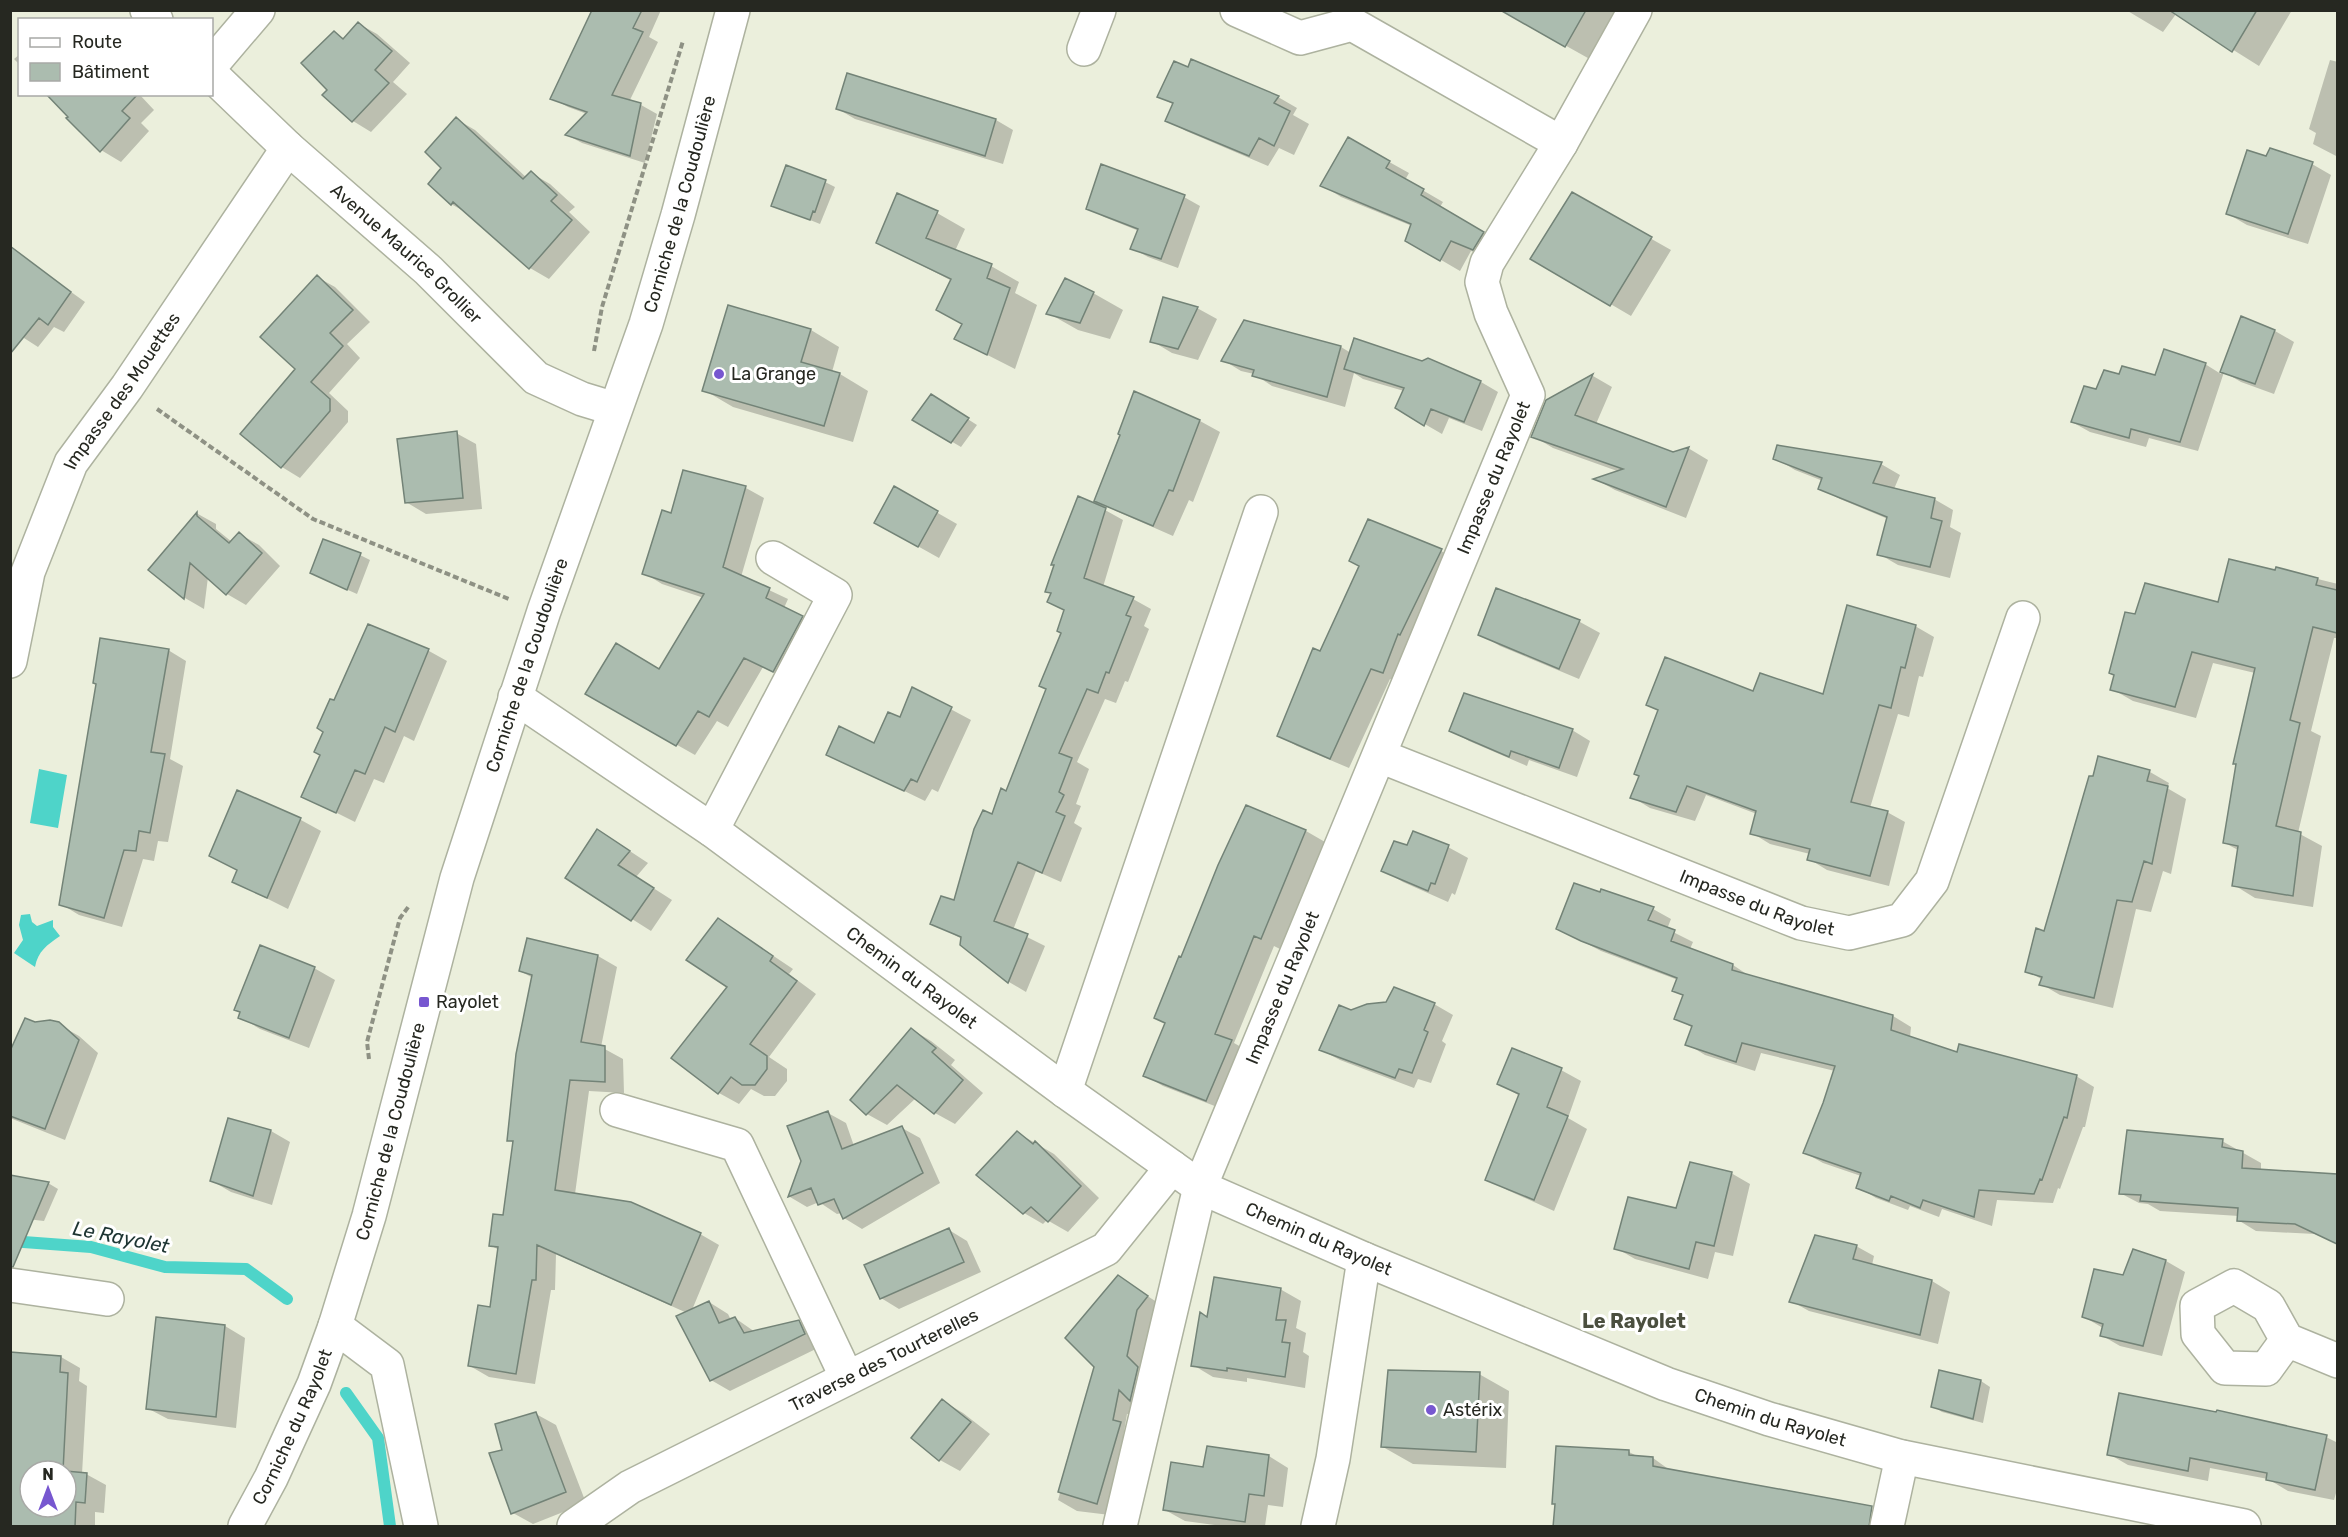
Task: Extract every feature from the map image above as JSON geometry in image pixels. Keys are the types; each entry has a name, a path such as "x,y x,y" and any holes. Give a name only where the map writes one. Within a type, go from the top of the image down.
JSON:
{"street":[{"path":"213,63 258,10"},
{"name":"Corniche de la Coudoulière","path":"335,1326 369,1216 457,878 515,697 653,302 733,10"},
{"path":"1084,48 1099,10"},
{"path":"1237,10 1300,38 1352,24 1561,143"},
{"name":"Impasse du Rayolet","path":"1120,1527 1200,1187 1528,395 1491,313 1482,282 1487,263 1561,143 1635,10"},
{"name":"Avenue Maurice Grollier","path":"213,76 288,148 428,270 536,378 582,399 615,410"},
{"name":"Impasse des Mouettes","path":"10,661 28,572 71,463 127,387 288,148"},
{"path":"1065,1091 1261,512"},
{"path":"712,830 835,595 773,558"},
{"name":"Impasse du Rayolet","path":"1380,756 1801,923 1849,933 1902,920 1932,881 2023,618"},
{"name":"Chemin du Rayolet","path":"515,697 712,830 1065,1091 1200,1187 1666,1384 1769,1419 1902,1457 2244,1527"},
{"path":"617,1110 737,1145 847,1378"},
{"name":"Traverse des Tourterelles","path":"574,1527 630,1487 1106,1249 1172,1167"},
{"path":"1318,1527 1332,1460 1364,1258"},
{"path":"10,1285 107,1299"},
{"path":"335,1326 387,1365 421,1527"},
{"name":"Corniche du Rayolet","path":"244,1527 276,1468 314,1384 335,1326"},
{"path":"2287,1340 2337,1361"},
{"path":"1887,1527 1902,1457"}],"path":[{"path":"592,360 602,307 686,32"},
{"path":"127,387 313,519 512,600"}],"water":[{"path":"39,769 67,775 58,828 30,823"},
{"path":"30,914 32,922 37,926 53,920 53,927 60,936 44,949 35,967 14,953 23,940 19,925 21,915"}],"building":[{"path":"592,10 642,10 633,28 643,32 612,95 641,103 630,156 565,135 587,112 550,99"},
{"path":"1500,10 1586,10 1565,47"},
{"path":"2169,10 2257,10 2232,52"},
{"path":"358,22 392,51 375,70 389,83 352,122 322,95 327,90 301,63 334,31 343,39"},
{"path":"1191,59 1279,96 1274,103 1290,111 1274,146 1259,138 1249,156 1165,121 1173,103 1157,97 1174,61 1188,67"},
{"path":"847,73 996,119 985,156 836,109"},
{"path":"48,96 136,96 122,111 130,118 100,152 66,118 68,117"},
{"path":"456,117 523,179 531,171 557,195 551,201 572,220 529,269 453,202 451,205 428,184 441,168 425,152"},
{"path":"1348,137 1390,161 1386,168 1424,189 1421,195 1484,232 1473,250 1451,241 1440,261 1405,241 1411,224 1320,186"},
{"path":"2270,148 2313,162 2288,234 2226,214 2247,150 2266,156"},
{"path":"1101,164 1185,195 1161,259 1130,249 1138,229 1086,209"},
{"path":"786,165 826,180 810,220 771,206"},
{"path":"1572,192 1652,237 1610,306 1530,259"},
{"path":"897,193 938,211 926,238 992,264 987,278 1010,288 987,355 954,339 962,324 936,310 951,279 876,243"},
{"path":"10,246 71,292 48,325 39,318 10,354"},
{"path":"317,275 353,310 330,333 343,346 311,382 330,399 330,411 281,468 240,434 295,369 260,337"},
{"path":"1065,278 1094,292 1080,323 1046,314"},
{"path":"1163,297 1198,307 1178,349 1150,342"},
{"path":"728,305 811,329 801,362 840,373 824,426 702,391"},
{"path":"2241,316 2275,330 2255,384 2220,372"},
{"path":"1244,320 1341,346 1327,397 1252,376 1254,370 1221,361"},
{"path":"1354,338 1422,361 1428,358 1481,381 1464,422 1431,409 1424,426 1395,408 1404,388 1344,369"},
{"path":"2164,349 2206,363 2180,442 2131,429 2129,438 2071,422 2084,386 2096,389 2104,370 2119,374 2122,366 2155,375"},
{"path":"1593,374 1575,415 1673,452 1689,447 1666,507 1593,479 1623,469 1531,437 1546,400"},
{"path":"1134,391 1200,420 1173,491 1169,490 1153,526 1094,501 1120,435 1118,434"},
{"path":"931,394 969,418 951,443 912,420"},
{"path":"457,431 463,498 405,503 397,439"},
{"path":"1777,445 1882,462 1873,483 1935,498 1931,518 1942,521 1930,567 1877,555 1887,517 1818,489 1822,478 1773,459"},
{"path":"683,470 746,486 723,567 770,588 766,598 803,616 773,672 744,658 709,717 698,711 676,746 585,694 616,643 659,669 704,594 642,574 662,510 671,513"},
{"path":"894,486 938,511 918,547 874,523"},
{"path":"1078,496 1106,508 1084,578 1134,597 1126,615 1131,617 1109,673 1106,672 1098,693 1087,689 1059,753 1072,758 1059,792 1064,795 1056,812 1065,816 1042,873 1018,862 994,921 1028,934 1008,983 960,945 961,937 930,924 941,896 954,900 974,829 983,810 992,814 1001,788 1006,791 1046,689 1039,686 1061,633 1057,631 1064,610 1047,602 1051,593 1045,592 1054,565 1051,565"},
{"path":"197,512 197,516 229,543 239,532 262,553 226,595 190,563 184,599 148,570"},
{"path":"1368,519 1442,549 1400,635 1398,634 1383,673 1371,669 1330,759 1277,736 1313,648 1320,651 1359,566 1349,561"},
{"path":"323,539 361,553 347,590 310,573"},
{"path":"2229,559 2275,570 2276,567 2318,578 2316,585 2337,590 2337,633 2313,627 2290,720 2300,723 2276,826 2301,832 2293,896 2232,886 2238,846 2223,843 2236,764 2233,764 2255,668 2192,652 2175,707 2110,690 2114,675 2109,673 2125,612 2135,614 2145,583 2218,602"},
{"path":"1496,588 1580,620 1559,669 1478,635"},
{"path":"1847,605 1916,625 1905,668 1901,667 1891,708 1879,705 1851,802 1888,811 1870,876 1807,860 1810,849 1750,834 1756,811 1687,786 1676,812 1630,798 1639,776 1634,774 1658,710 1646,705 1665,657 1753,691 1760,673 1823,694"},
{"path":"368,624 429,649 395,732 385,727 365,774 355,770 336,813 301,797 320,755 314,752 323,732 317,728 330,699 334,700"},
{"path":"100,638 169,649 151,752 165,754 150,833 139,831 136,851 124,850 104,918 59,905 96,684 93,683"},
{"path":"912,687 952,707 917,782 911,779 904,791 826,755 839,726 874,743 888,712 900,717"},
{"path":"1464,693 1573,729 1559,768 1511,751 1509,757 1449,731"},
{"path":"2098,756 2150,770 2147,781 2168,786 2152,864 2144,861 2132,902 2117,900 2094,998 2039,985 2042,977 2025,972 2036,928 2044,931 2089,776 2093,776"},
{"path":"237,790 301,818 267,898 232,882 237,870 209,856"},
{"path":"1246,805 1306,830 1261,939 1254,936 1215,1034 1232,1040 1206,1101 1143,1076 1165,1023 1154,1018 1218,865"},
{"path":"597,829 630,851 618,865 654,888 631,921 565,878"},
{"path":"1413,831 1449,845 1435,884 1431,883 1428,891 1381,871 1394,841 1407,845"},
{"path":"1574,883 1600,892 1601,889 1654,907 1648,920 1675,930 1671,941 1733,964 1732,970 1893,1015 1891,1030 1957,1052 1959,1044 2077,1075 2067,1118 2064,1117 2042,1180 2040,1179 2034,1194 1979,1190 1974,1217 1923,1200 1920,1208 1891,1196 1889,1201 1856,1188 1861,1173 1803,1153 1835,1066 1742,1043 1736,1062 1685,1045 1692,1026 1674,1019 1683,995 1672,991 1677,978 1556,929"},
{"path":"718,918 773,956 770,961 797,981 750,1044 767,1056 767,1069 755,1085 742,1085 731,1077 718,1094 671,1058 727,987 686,960"},
{"path":"527,938 598,955 581,1042 605,1046 605,1082 570,1080 555,1190 631,1202 701,1233 671,1305 537,1245 536,1280 532,1280 516,1374 468,1366 478,1305 490,1307 498,1247 489,1246 493,1214 503,1215 513,1141 507,1141 516,1054 532,975 519,971"},
{"path":"260,945 315,967 289,1038 238,1018 240,1012 234,1010"},
{"path":"1394,987 1435,1003 1424,1030 1428,1032 1412,1073 1399,1069 1395,1078 1319,1050 1339,1005 1351,1010 1367,1004 1386,1002"},
{"path":"25,1018 35,1022 50,1020 59,1022 79,1040 45,1129 10,1116 10,1051"},
{"path":"911,1028 936,1048 932,1052 963,1080 934,1114 897,1085 866,1115 850,1100"},
{"path":"1512,1048 1562,1068 1547,1107 1568,1116 1534,1200 1485,1180 1519,1094 1497,1084"},
{"path":"828,1111 842,1149 902,1126 923,1173 843,1219 834,1199 818,1205 811,1188 788,1197 801,1161 787,1126"},
{"path":"228,1118 271,1130 253,1196 210,1181"},
{"path":"2127,1130 2223,1139 2222,1147 2243,1151 2242,1168 2337,1174 2337,1244 2295,1224 2237,1221 2238,1208 2140,1201 2141,1195 2119,1194"},
{"path":"1017,1131 1033,1144 1035,1141 1081,1186 1048,1222 1031,1207 1023,1214 976,1175"},
{"path":"1690,1162 1732,1172 1714,1246 1696,1242 1689,1269 1614,1249 1628,1197 1676,1208"},
{"path":"10,1175 49,1182 13,1267 10,1267"},
{"path":"949,1228 964,1262 880,1299 864,1265"},
{"path":"1815,1235 1857,1245 1853,1259 1932,1280 1920,1335 1789,1302"},
{"path":"2133,1249 2166,1260 2143,1346 2100,1336 2103,1324 2082,1317 2094,1269 2123,1275"},
{"path":"1118,1275 1148,1296 1137,1310 1127,1356 1138,1367 1130,1401 1119,1390 1113,1420 1121,1422 1097,1504 1058,1492 1094,1367 1065,1338"},
{"path":"1214,1277 1281,1288 1276,1320 1286,1320 1282,1342 1290,1343 1285,1377 1227,1368 1227,1371 1191,1366 1200,1312 1207,1317"},
{"path":"709,1301 719,1323 735,1317 744,1333 799,1320 805,1334 710,1381 676,1316"},
{"path":"156,1317 225,1325 216,1417 146,1409"},
{"path":"10,1352 61,1356 60,1372 68,1373 64,1459 18,1459 18,1519 75,1519 75,1527 10,1527"},
{"name":"Astérix","path":"1388,1370 1480,1372 1476,1452 1381,1447"},
{"path":"1939,1370 1981,1380 1973,1419 1931,1407"},
{"path":"2119,1393 2216,1412 2217,1410 2327,1435 2315,1490 2266,1480 2267,1473 2190,1458 2188,1471 2107,1455"},
{"path":"942,1399 971,1422 939,1461 911,1438"},
{"path":"536,1412 566,1492 511,1514 489,1453 502,1450 495,1424"},
{"path":"1207,1446 1269,1455 1264,1496 1249,1494 1245,1522 1163,1510 1171,1462 1203,1467"},
{"path":"1556,1446 1629,1450 1629,1455 1653,1457 1653,1466 1872,1506 1869,1527 1553,1527 1555,1504 1552,1504"},
{"path":"78,1472 87,1473 85,1503 78,1502"}],"waterway":[{"name":"Le Rayolet","path":"10,1241 91,1247 165,1267 246,1269 287,1299"},
{"name":"Le Rayolet","path":"346,1393 378,1438 390,1526"}],"place":[{"name":"La Grange","path":"719,374"},
{"name":"Rayolet","path":"424,1002"},
{"name":"Astérix","path":"1431,1410"}],"district":[{"name":"Le Rayolet","path":"1634,1321"}]}
